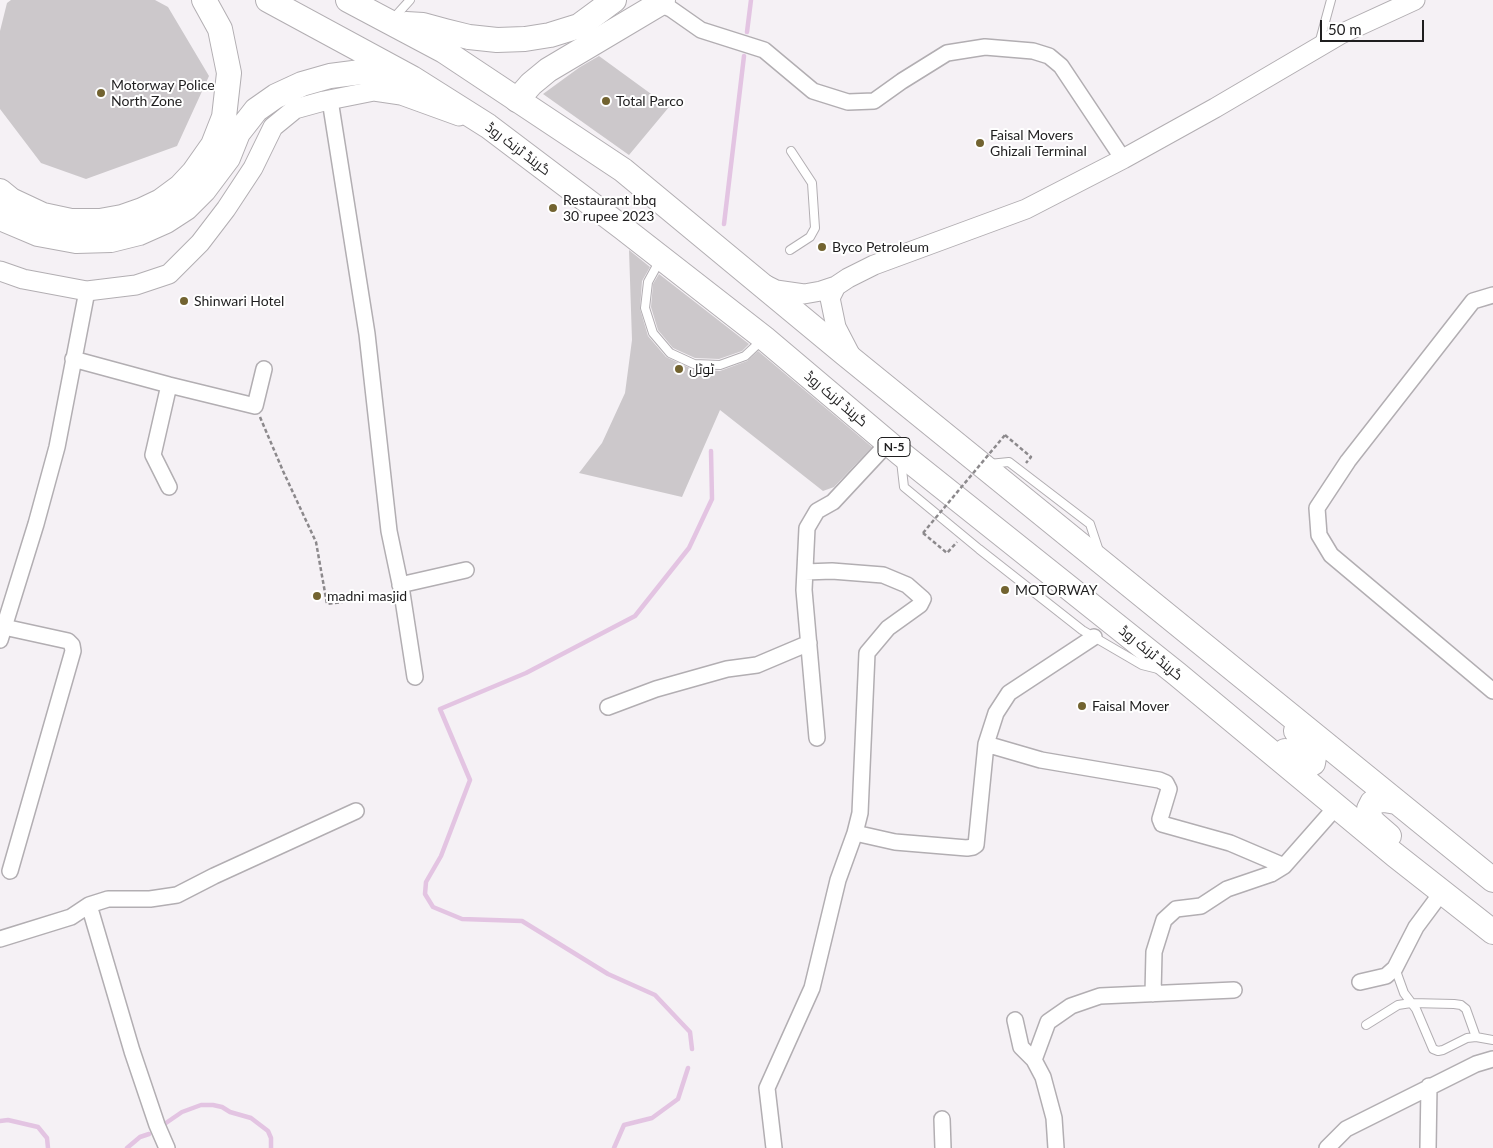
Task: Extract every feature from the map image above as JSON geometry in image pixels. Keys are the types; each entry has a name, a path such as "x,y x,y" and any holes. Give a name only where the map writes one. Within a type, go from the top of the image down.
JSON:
{"main road":[{"path":"0,191 11,200 43,215 71,221 90,221 122,217 142,210 161,201 180,187 194,172 213,145 224,117 229,73 220,29 204,0"},
{"name":"گرینڈ ٹرنک روڈ","path":"268,0 412,78 488,126 623,228 764,338 894,448 1177,674 1336,807 1493,932"},
{"path":"348,0 444,51 623,170 854,362 1493,880"},
{"path":"389,23 423,25 444,32 488,39 525,39 550,35 579,26 614,0"},
{"path":"517,100 531,84 548,70 661,2"},
{"path":"0,218 38,234 76,241 111,240 139,233 166,222 186,208 204,190 228,158 238,132 256,110 276,96 302,84 330,76 361,72 412,78"},
{"path":"1206,647 1210,664 1294,727 1312,752 1314,757 1313,763 1308,766 1277,748 1260,743"},
{"path":"1396,802 1384,800 1372,803 1369,809 1370,818 1493,920"}],"street":[{"path":"758,282 776,290 804,294 821,291 836,286 874,266 1026,209 1124,159 1215,108 1318,46 1415,1"},
{"path":"661,2 700,30 764,50 814,91 848,102 874,101 902,81 947,54 985,47 1033,51 1049,56 1061,66 1124,159"},
{"path":"0,271 23,279 87,291 136,284 169,274 200,244 226,209 253,168 273,127 295,109 374,91 401,94 488,126"},
{"path":"330,100 368,334 389,531 401,589 415,677"},
{"path":"836,286 830,298 833,315 838,333 854,362"},
{"path":"10,872 73,650 72,645 68,641 2,634 36,524 54,457 87,291"},
{"path":"1493,295 1473,301 1348,462 1318,508 1319,535 1331,555 1493,692"},
{"path":"73,359 255,406 264,369"},
{"path":"169,385 153,455 169,487"},
{"path":"817,738 804,590 807,528 818,511 833,502 894,448"},
{"path":"401,589 466,570"},
{"path":"774,1148 767,1088 812,988 838,880 860,813 867,653 888,628 920,605 923,599 907,585 883,575 832,571 805,572"},
{"path":"855,833 895,842 967,848 976,845 986,744 996,713 1009,693 1094,637"},
{"path":"608,707 656,690 727,669 757,665 809,643"},
{"path":"986,744 1041,760 1159,780 1166,784 1169,789 1160,819 1162,824 1230,843 1284,866"},
{"path":"1153,994 1154,952 1164,920 1176,909 1200,906 1227,889 1271,874 1284,866 1336,807"},
{"path":"0,938 70,917 89,905 108,899 150,899 177,895 356,811"},
{"path":"1360,982 1386,976 1395,968 1416,927 1442,892"},
{"path":"89,905 132,1051 166,1148"},
{"path":"1034,1060 1048,1022 1071,1006 1100,996 1234,990"},
{"path":"1015,1020 1021,1047 1034,1060 1043,1077 1054,1118 1056,1148"},
{"path":"1327,1148 1346,1129 1476,1064 1493,1059"},
{"path":"1428,1148 1430,1086"},
{"path":"942,1118 943,1148"}],"lane":[{"path":"389,23 410,0"},
{"path":"1318,46 1331,0"},
{"path":"790,250 810,237 815,228 812,182 791,151"},
{"path":"661,259 648,282 646,308 653,333 670,353 694,364 720,365 745,356 764,338"},
{"path":"894,448 904,487 1082,630 1142,665 1177,674"},
{"path":"1395,968 1404,993 1416,1009 1433,1049 1443,1050 1467,1038 1476,1037 1493,1040"},
{"path":"1366,1025 1398,1005 1411,1003 1461,1005 1466,1008 1476,1037"}],"path":[{"path":"255,406 282,471 316,542 327,604 398,595 401,589"},
{"path":"947,553 923,533 1005,435 1031,457"}],"building":[{"name":"Motorway Police North Zone","path":"11,0 155,0 168,7 209,76 177,146 86,179 41,163 0,109 0,31 7,3"},
{"name":"Total Parco","path":"599,56 669,107 629,155 543,94 580,67"},
{"path":"629,250 650,267 642,281 640,309 648,336 666,357 692,369 720,371 747,361 758,351 872,447 834,487 823,491 720,410 682,497 579,473 602,443 625,393 632,340"},
{"path":"659,274 749,344 742,351 719,359 695,358 673,348 658,330 651,307 653,284"}],"waterway":[{"path":"747,32 751,0"},
{"path":"724,224 744,56"},
{"path":"692,1049 690,1032 655,995 608,974 522,921 462,919 433,907 425,894 426,882 441,856 470,780 440,709 526,673 635,616 689,548 712,499 711,451"},
{"path":"614,1148 624,1125 652,1118 678,1099 688,1068"},
{"path":"163,1125 182,1112 201,1105 213,1105 251,1118 268,1131 271,1138 271,1148"},
{"path":"0,1121 8,1120 38,1127 47,1138 48,1148"},
{"path":"127,1148 140,1137 149,1134"}],"place":[{"name":"Motorway Police North Zone","path":"101,93"},
{"name":"Total Parco","path":"606,101"},
{"name":"Faisal Movers Ghizali Terminal","path":"980,143"},
{"name":"Restaurant bbq 30 rupee 2023","path":"553,208"},
{"name":"Byco Petroleum","path":"822,247"},
{"name":"Shinwari Hotel","path":"184,301"},
{"name":"ٹوٹل","path":"679,369"},
{"name":"MOTORWAY","path":"1005,590"},
{"name":"madni masjid","path":"317,596"},
{"name":"Faisal Mover","path":"1082,706"}]}
